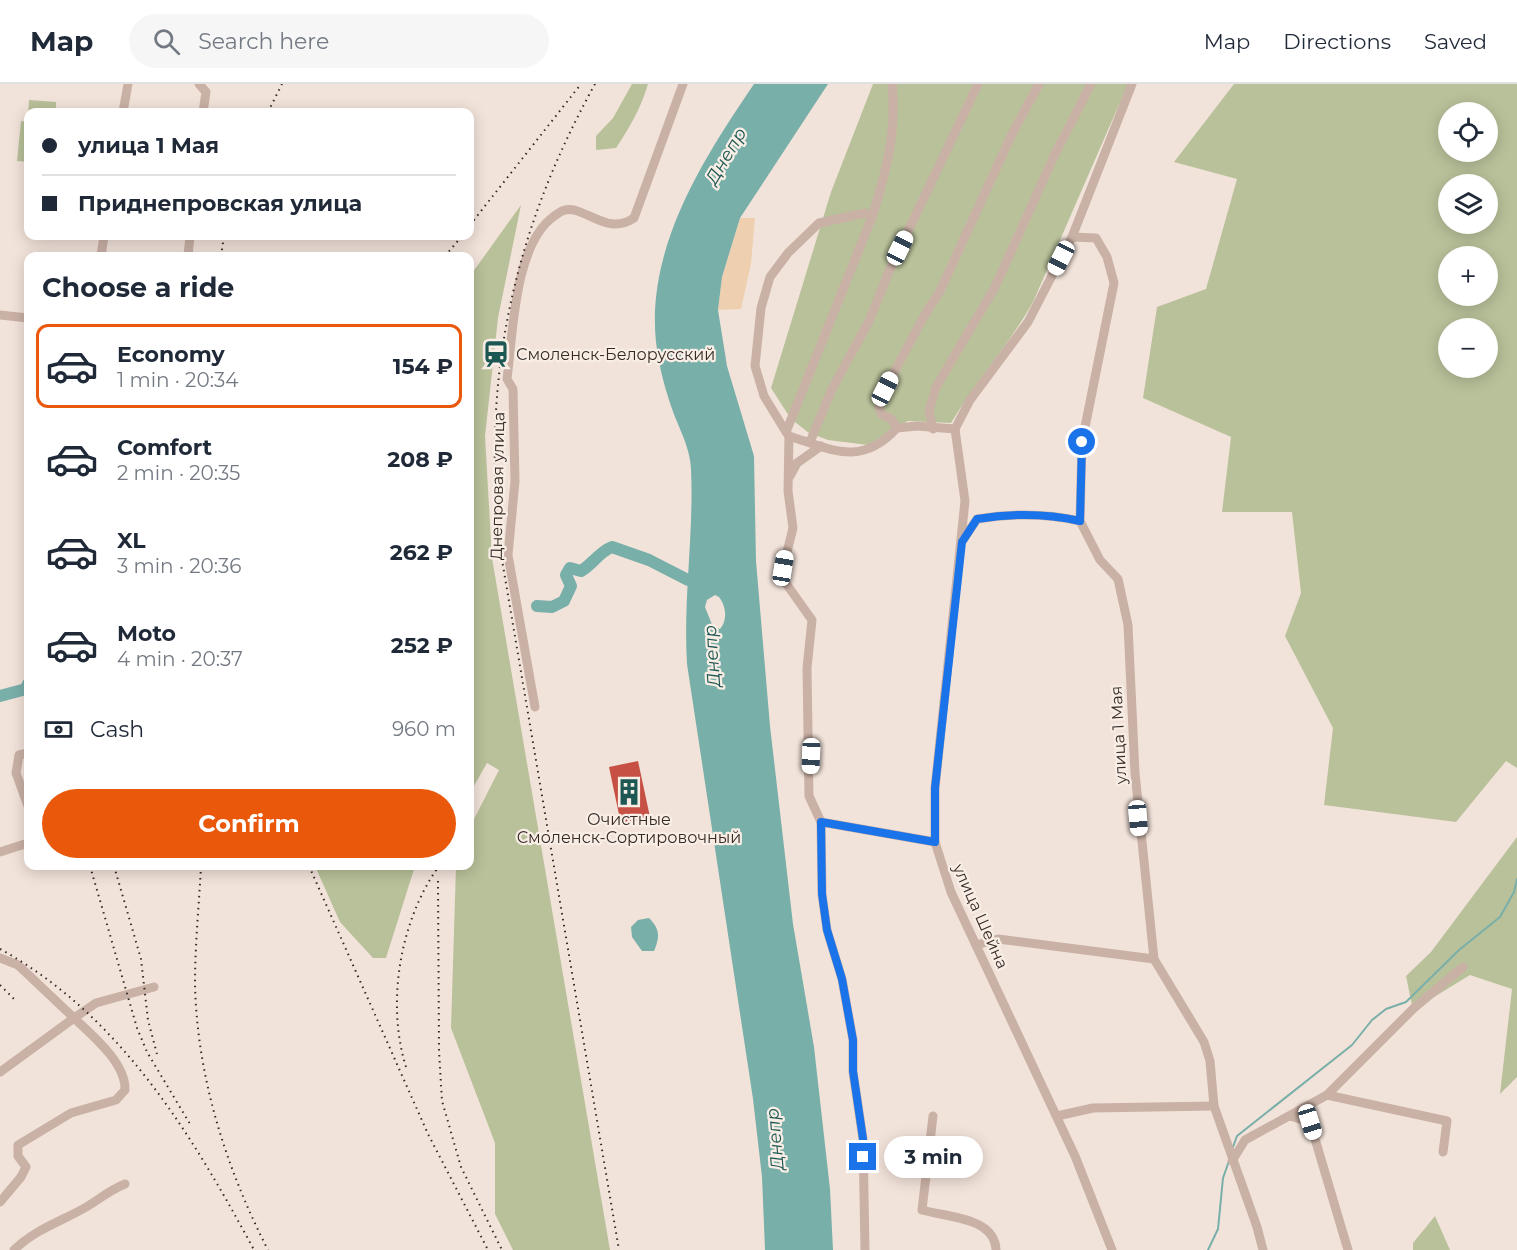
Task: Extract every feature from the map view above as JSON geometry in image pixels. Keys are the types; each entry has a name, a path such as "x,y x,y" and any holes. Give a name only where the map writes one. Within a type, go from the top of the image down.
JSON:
{"street":[{"path":"124,108 128,84"},
{"path":"199,84 206,92 204,108"},
{"name":"Днепровая улица","path":"536,707 508,555 515,470 513,389 507,379 517,301 530,248 546,223 563,210 573,210 609,225 626,223 634,218 683,84"},
{"path":"865,1250 863,1139 853,1071 853,1040 842,979 827,930 822,894 821,822 809,796 811,756 807,668 812,620 785,582 783,568 793,528 788,434 872,217 887,170 893,135 892,84"},
{"path":"810,442 832,389 869,321 890,269 978,84"},
{"path":"897,428 891,419 881,414 879,406 885,389 922,318 940,291 1012,134 1039,84"},
{"path":"933,429 929,411 936,387 995,286 1055,154 1091,84"},
{"path":"872,217 865,213 819,222 788,253 770,277 761,309 755,366 764,396 788,434 821,446 852,453 882,445 897,428 917,426 955,429 970,400 1028,322 1071,237 1132,84"},
{"name":"улица 1 Мая","path":"1071,237 1096,238 1107,257 1114,284 1082,442 1080,521 1100,560 1118,579 1128,625 1135,773 1154,960 1204,1042 1210,1061 1214,1106 1263,1250"},
{"path":"0,315 24,318"},
{"name":"улица Шейна","path":"955,429 965,501 935,788 935,842 951,892 1057,1116 1112,1250"},
{"path":"789,478 797,463 821,446"},
{"path":"962,542 977,519 1009,513 1055,515 1080,521"},
{"path":"24,754 19,755 16,773 24,795"},
{"path":"821,822 935,842"},
{"path":"0,852 24,844"},
{"path":"976,945 998,939 1154,960"},
{"path":"0,958 18,965 70,1020 95,1038 126,1079 125,1090 116,1100 71,1113 18,1145 18,1156 26,1167 21,1177 0,1202"},
{"path":"1233,1161 1245,1140 1327,1095 1414,1008 1462,967"},
{"path":"0,1072 96,1003 154,987"},
{"path":"1327,1095 1447,1121 1443,1152"},
{"path":"1057,1116 1093,1108 1214,1106"},
{"path":"933,1116 922,1210 983,1226 995,1241 996,1250"},
{"path":"1290,1116 1310,1122 1348,1250"},
{"path":"14,1250 22,1241 88,1206 104,1193 125,1184"}],"green space":[{"path":"632,84 648,84 630,125 616,148 596,150 596,136 613,118"},
{"path":"873,84 1128,84 1033,302 951,423 908,421 868,445 828,440 809,433 791,419 771,388 831,192"},
{"path":"1234,84 1517,84 1517,768 1506,761 1456,822 1324,805 1333,728 1285,636 1301,593 1292,512 1222,512 1231,437 1143,398 1157,307 1206,289 1237,179 1174,162"},
{"path":"29,100 56,102 56,108 28,108"},
{"path":"21,121 24,121 24,162 17,161"},
{"path":"521,205 498,318 485,436 492,558 610,1250 513,1250 495,1214 495,1143 451,1028 456,870 474,870 474,819 499,770 487,763 474,786 474,270"},
{"path":"1517,837 1517,1077 1500,1094 1512,989 1470,975 1413,1010 1406,976 1431,952"},
{"path":"317,870 414,870 386,958 373,958 340,922"},
{"path":"1435,1216 1450,1250 1413,1250 1413,1243"}],"sand":[{"path":"740,218 755,218 751,264 741,309 718,310 722,277"}],"water":[{"name":"Днепр","path":"754,84 828,84 740,218 722,277 718,310 727,366 754,456 756,561 770,726 793,924 814,1047 830,1189 833,1250 765,1250 762,1177 753,1099 687,664 686,615 692,493 690,462 666,390 656,342 655,307 660,273 669,239 698,174","holes":["715,595 719,597 725,613 720,629 713,627 705,607 707,600"]},
{"path":"649,918 657,930 657,941 654,951 642,951 632,937 631,927 638,920"}],"building":[{"name":"Очистные Смоленск-Сортировочный","path":"638,761 650,817 621,824 609,767"}],"waterway":[{"path":"537,606 552,607 564,601 571,586 566,575 570,568 581,571 612,547 649,560 688,580 703,572"},
{"path":"0,696 24,690"},
{"path":"1233,1147 1237,1136 1352,1045 1372,1020 1386,1009 1406,1002 1459,950 1500,917 1514,892 1517,879"},
{"path":"1208,1250 1218,1229 1223,1178 1229,1161"}],"railway":[{"path":"270,108 282,84"},
{"path":"474,220 581,84"},
{"path":"595,84 566,140 542,197 523,254 509,311 500,370 495,430 496,491 501,554 619,1250"},
{"path":"222,252 223,240"},
{"path":"448,252 459,240"},
{"path":"91,870 137,1028 147,1052 190,1124"},
{"path":"115,870 141,959 148,1020 158,1058"},
{"path":"201,870 195,984 201,1053 216,1121 227,1154 239,1187 268,1250"},
{"path":"311,870 428,1134 488,1250"},
{"path":"406,1067 397,1016 400,963 415,911 437,870"},
{"path":"438,881 439,1051 442,1101 461,1167 502,1250"},
{"path":"0,949 43,976 81,1007 116,1042 178,1121 205,1163 254,1250"},
{"path":"0,985 16,1001"}],"place":[{"name":"Смоленск-Белорусский","path":"496,354"},
{"name":"Очистные Смоленск-Сортировочный","path":"629,792"}],"route":[{"path":"863,1157 863,1139 853,1071 853,1040 842,979 827,930 822,894 821,822 832,826 935,842 935,788 962,542 977,519 1009,513 1055,515 1080,521 1082,442"}]}
